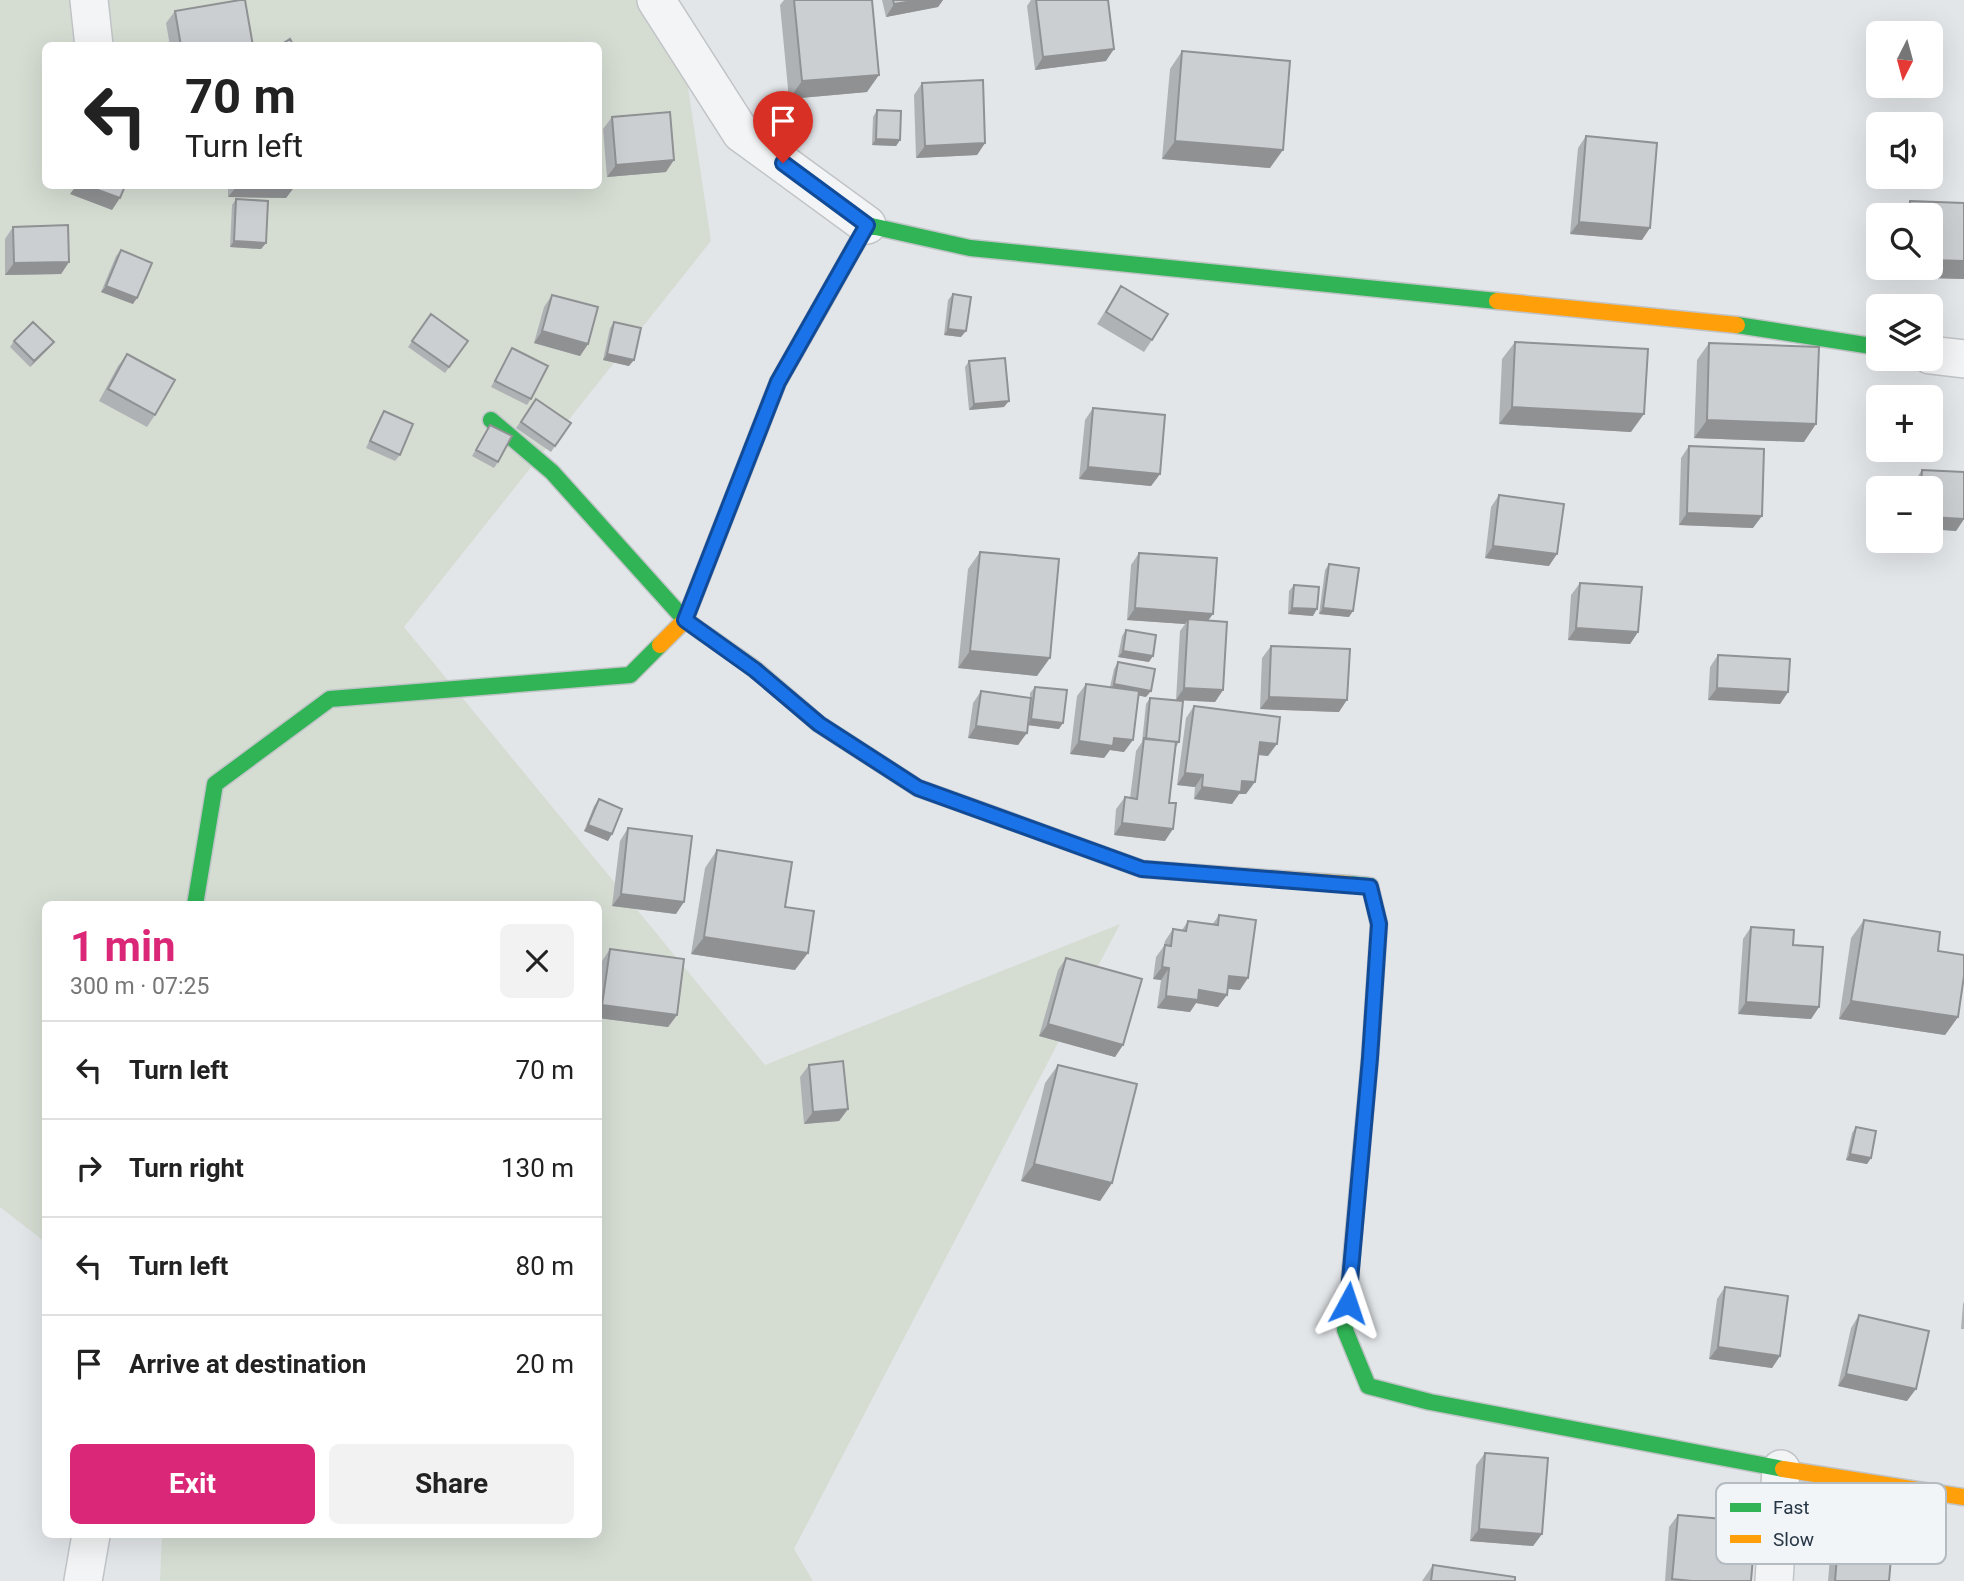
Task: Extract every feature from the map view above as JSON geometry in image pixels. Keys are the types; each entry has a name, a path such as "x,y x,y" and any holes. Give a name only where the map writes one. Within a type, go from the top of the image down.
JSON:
{"street":[{"path":"89,0 94,42"},
{"path":"656,0 741,132 867,225 970,248 1736,325 1866,345"},
{"path":"196,901 215,784 330,699 630,675 685,620 778,382 867,225"},
{"path":"1943,357 1964,359"},
{"path":"491,420 552,472 685,620 755,670 819,724 918,788 1142,869 1370,887 1379,924 1346,1330 1368,1386 1430,1402 1781,1469 1872,1483"},
{"path":"1780,1483 1781,1469"},
{"path":"1946,1494 1964,1497"},
{"path":"83,1581 90,1538"}],"shaded area":[{"path":"0,0 675,0 711,241 404,627 765,1065 1120,924 794,1549 813,1581 160,1581 162,1538 602,1538 602,901 42,901 42,1240 0,1207"}],"building":[{"path":"245,0 252,42 180,42 175,11"},
{"path":"794,0 872,0 879,75 802,81"},
{"path":"893,0 919,0 894,4"},
{"path":"1036,0 1108,0 1114,49 1043,57"},
{"path":"1182,51 1290,61 1283,150 1175,141"},
{"path":"983,80 985,143 925,146 922,83"},
{"path":"877,110 901,111 900,140 876,139"},
{"path":"670,112 674,160 616,165 612,117"},
{"path":"1586,136 1657,143 1650,228 1579,222"},
{"path":"95,189 124,189 120,198"},
{"path":"236,199 268,201 266,243 234,241"},
{"path":"1910,201 1964,203 1964,261 1943,260 1943,203"},
{"path":"68,225 69,262 14,263 13,227"},
{"path":"121,250 152,263 137,298 106,286"},
{"path":"1121,286 1168,314 1152,340 1106,312"},
{"path":"953,294 971,297 966,331 948,329"},
{"path":"552,295 598,307 588,344 542,331"},
{"path":"431,314 468,341 449,367 412,341"},
{"path":"33,322 54,342 34,361 14,341"},
{"path":"614,322 641,328 634,360 607,354"},
{"path":"1515,342 1648,349 1644,414 1512,407"},
{"path":"1709,343 1819,347 1816,424 1707,420"},
{"path":"512,348 548,366 531,399 495,381"},
{"path":"127,354 175,380 155,415 108,389"},
{"path":"1005,358 1009,401 974,404 969,361"},
{"path":"536,399 571,423 555,446 521,422"},
{"path":"1093,408 1165,415 1160,474 1088,467"},
{"path":"384,411 413,424 400,455 370,441"},
{"path":"490,425 512,436 498,462 476,450"},
{"path":"1689,446 1764,449 1762,516 1687,513"},
{"path":"1922,470 1964,472 1964,519 1943,518 1943,476 1922,476"},
{"path":"1499,495 1564,504 1557,554 1493,546"},
{"path":"980,552 1059,559 1050,658 970,651"},
{"path":"1139,553 1217,558 1213,614 1135,608"},
{"path":"1329,564 1359,568 1353,611 1323,608"},
{"path":"1580,583 1642,587 1638,632 1576,628"},
{"path":"1294,585 1319,587 1317,609 1292,608"},
{"path":"1188,619 1227,622 1223,690 1184,688"},
{"path":"1126,630 1156,635 1153,656 1123,651"},
{"path":"1271,646 1350,649 1347,700 1269,697"},
{"path":"1718,655 1790,659 1788,692 1717,688"},
{"path":"1118,662 1155,669 1151,691 1114,684"},
{"path":"1086,684 1139,691 1133,740 1114,738 1113,746 1079,741"},
{"path":"1035,687 1067,690 1063,723 1031,719"},
{"path":"981,691 1031,698 1027,733 976,726"},
{"path":"1150,698 1183,701 1179,742 1146,739"},
{"path":"1194,706 1280,717 1277,744 1260,742 1255,782 1242,781 1241,792 1202,787 1203,775 1185,773"},
{"path":"1144,738 1176,742 1169,803 1176,803 1173,829 1122,823 1125,797 1137,799"},
{"path":"599,799 622,809 612,834 588,825"},
{"path":"628,828 692,836 684,902 621,894"},
{"path":"717,850 792,862 785,907 814,911 808,953 704,937"},
{"path":"1219,915 1256,920 1248,978 1229,976 1227,995 1199,990 1198,1000 1166,996 1169,968 1162,967 1165,945 1171,946 1173,929 1186,931 1188,921 1218,925"},
{"path":"1864,920 1940,932 1938,951 1964,955 1958,1017 1851,1001"},
{"path":"1751,927 1794,930 1793,945 1823,947 1819,1007 1746,1002"},
{"path":"610,949 684,959 677,1015 602,1005"},
{"path":"1066,958 1142,979 1123,1045 1048,1024"},
{"path":"843,1061 848,1109 813,1112 809,1065"},
{"path":"1058,1065 1137,1084 1112,1183 1034,1164"},
{"path":"1856,1127 1876,1131 1871,1158 1850,1154"},
{"path":"1725,1287 1788,1296 1780,1356 1718,1347"},
{"path":"1859,1315 1929,1331 1916,1389 1846,1374"},
{"path":"1485,1453 1548,1458 1542,1534 1479,1529"},
{"path":"1678,1515 1716,1518 1716,1564 1752,1564 1751,1581 1672,1579"},
{"path":"1836,1564 1890,1564 1889,1581 1835,1581"},
{"path":"1433,1565 1515,1577 1515,1581 1431,1581"}],"traffic: fast":[{"path":"819,310 867,225 970,248 1497,301"},
{"path":"1737,325 1866,345"},
{"path":"491,420 552,472 685,620 755,669 819,724 918,788 974,808"},
{"path":"196,901 215,784 330,699 630,675 660,645"},
{"path":"1349,884 1370,886 1379,924 1370,1057 1345,1330 1368,1386 1430,1402 1783,1469"}],"traffic: slow":[{"path":"1497,301 1737,325"},
{"path":"660,645 685,620 778,382 819,310"},
{"path":"974,808 1142,869 1349,884"},
{"path":"1783,1469 1874,1483"},
{"path":"1946,1494 1964,1497"}],"route":[{"path":"783,163 867,225 778,382 685,620 755,670 819,724 918,788 1142,869 1370,887 1379,924 1348,1303"}]}
